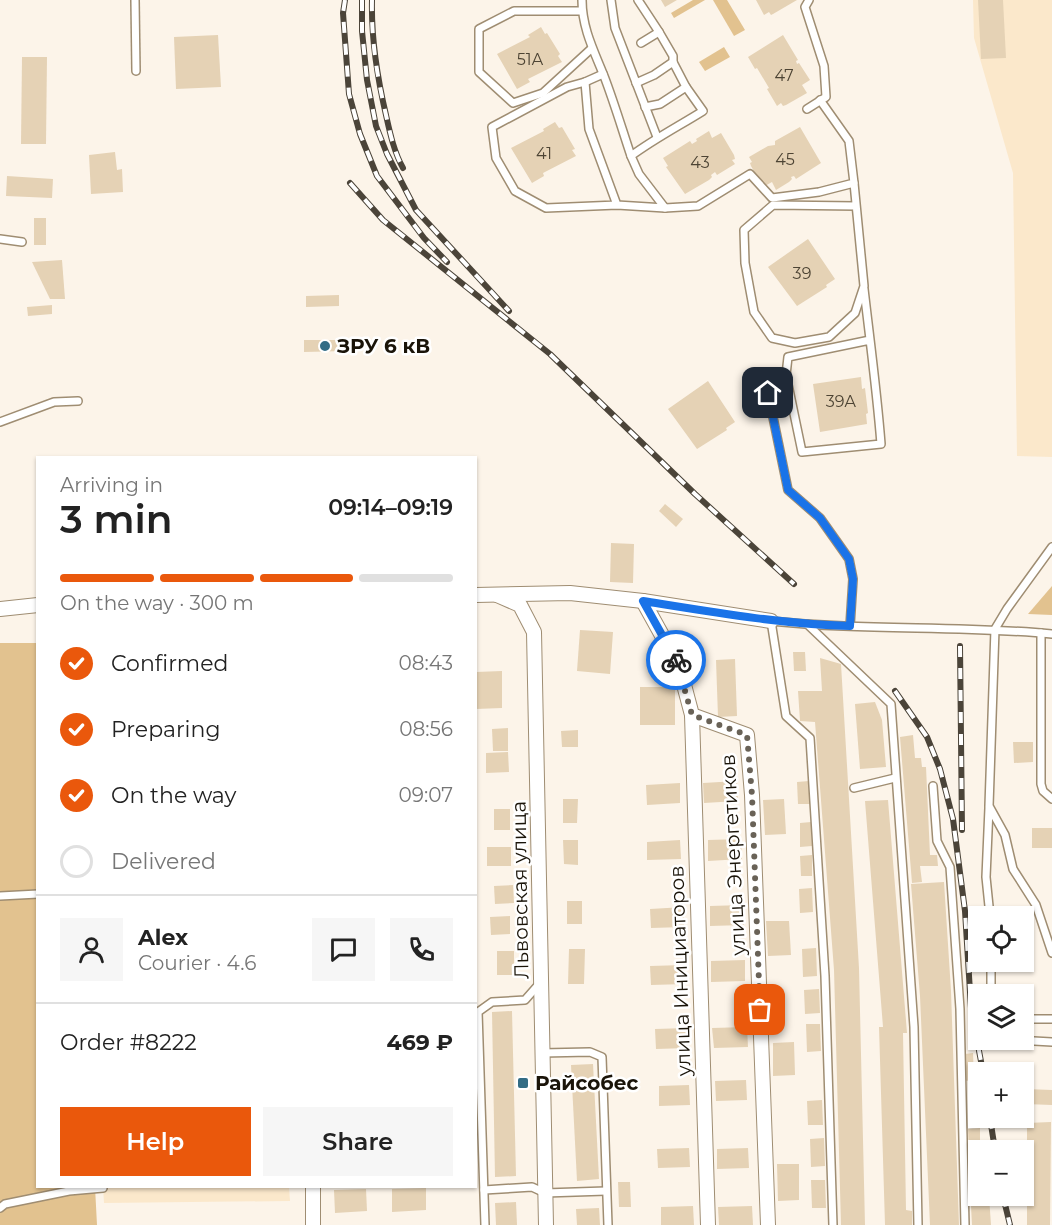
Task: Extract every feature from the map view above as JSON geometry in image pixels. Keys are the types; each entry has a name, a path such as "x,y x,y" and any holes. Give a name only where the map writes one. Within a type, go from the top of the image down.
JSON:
{"street":[{"path":"497,595 570,593 643,601 771,621"},
{"name":"Львовская улица","path":"477,595 497,595 520,605 534,632 546,1225"},
{"name":"улица Инициаторов","path":"643,601 679,666 692,715 708,1225"},
{"path":"0,609 36,605"},
{"name":"улица Энергетиков","path":"692,715 747,735 752,795 768,1225"},
{"path":"313,1188 314,1225"}],"lane":[{"path":"135,0 136,71"},
{"path":"582,0 582,11 591,49 603,75 631,156 639,174 665,208"},
{"path":"611,0 615,28 657,137"},
{"path":"631,156 657,137 672,131 703,111 686,87 673,62 673,56 638,0"},
{"path":"807,109 826,97 824,66 806,7 809,0"},
{"path":"582,11 514,11 479,29 479,72 513,103 543,93 591,49"},
{"path":"641,43 659,32"},
{"path":"636,83 654,75 673,62"},
{"path":"603,75 567,87 492,127 496,158 515,191 546,208 616,205 665,208 698,206 750,174 772,198 819,192 854,183"},
{"path":"585,82 589,129 616,205"},
{"path":"645,107 660,104 686,87"},
{"path":"820,100 849,141 854,183 870,340 880,444 802,452 786,375 788,357 870,340"},
{"path":"856,206 773,205 744,230 745,263 754,312 772,338 795,343 829,337 855,313 864,286"},
{"path":"0,239 22,242"},
{"path":"768,393 788,490 820,518 849,559 853,579 850,626"},
{"path":"0,422 54,402 78,401"},
{"path":"989,906 986,876 995,629 1006,609 1052,547"},
{"path":"833,1225 825,976 810,738 786,716 771,621 850,626 995,629 1052,634"},
{"path":"807,624 891,704 914,1027 918,1225"},
{"path":"1041,633 1041,784 1043,791 1052,799"},
{"path":"854,788 896,778"},
{"path":"933,786 937,841 950,867 951,879 960,1009 965,1225"},
{"path":"989,806 1005,835 1013,869 1036,905 1052,953"},
{"path":"0,896 36,894"},
{"path":"485,1225 478,1012 492,1002 525,1000 541,982"},
{"path":"1034,1019 1052,1019"},
{"path":"1034,1040 1052,1041"},
{"path":"542,1053 590,1052 602,1057 608,1225"},
{"path":"484,1190 532,1187 545,1193 606,1191"},
{"path":"0,1208 5,1204 69,1191 103,1188"}],"shaded area":[{"path":"693,0 705,0 674,18 671,13"},
{"path":"713,0 727,0 745,30 734,36"},
{"path":"973,0 1052,0 1052,457 1017,456 1013,173 974,38"},
{"path":"724,47 730,57 705,71 699,62"},
{"path":"1052,586 1052,615 1028,614"},
{"path":"0,643 36,643 36,1188 95,1188 97,1225 0,1225"},
{"path":"103,1188 289,1188 290,1201 104,1203"}],"building":[{"path":"661,0 677,0 665,7"},
{"path":"756,0 797,0 771,15 769,12 764,15"},
{"path":"978,0 1003,0 1006,58 981,59"},
{"path":"541,27 560,54 558,56 562,62 528,79 530,82 517,89 497,54 530,37 528,35"},
{"path":"218,35 221,87 176,89 174,37"},
{"path":"783,35 798,60 797,64 799,63 810,80 802,85 807,93 786,105 783,106 781,103 777,106 767,89 769,88 748,57"},
{"path":"22,57 47,57 46,144 21,144"},
{"path":"555,122 559,128 562,127 575,149 572,150 576,156 543,173 544,176 532,183 511,148 544,131 543,129"},
{"path":"800,127 821,163 796,179 794,176 791,177 789,182 776,190 772,182 763,187 751,166 752,162 749,157 768,146 775,145 775,141"},
{"path":"709,131 712,138 721,133 734,155 735,159 732,160 735,164 717,175 715,172 709,180 685,194 666,167 668,166 663,158 690,141 692,144"},
{"path":"115,152 117,170 122,169 123,192 91,194 89,155"},
{"path":"7,176 53,179 52,198 6,196"},
{"path":"34,218 46,218 46,245 34,245"},
{"path":"808,239 835,279 826,285 827,287 797,306 768,267"},
{"path":"62,260 65,299 50,299 32,262"},
{"name":"ЗРУ 6 кВ","path":"339,295 339,306 306,307 306,296"},
{"path":"52,305 52,314 28,316 27,307"},
{"name":"ЗРУ 6 кВ","path":"304,340 347,340 347,351 304,352"},
{"path":"861,377 862,389 865,388 867,424 820,432 813,384"},
{"path":"708,381 735,422 726,428 727,430 697,449 668,409"},
{"path":"665,504 683,519 676,527 659,511"},
{"path":"611,543 634,544 633,583 610,582"},
{"path":"580,630 613,632 610,674 577,671"},
{"path":"793,652 805,652 806,671 794,671"},
{"path":"820,658 841,664 859,968 865,1225 841,1225 834,970 815,722 800,721 798,691 822,691"},
{"path":"735,659 737,716 718,717 716,660"},
{"path":"502,671 502,708 477,709 477,672"},
{"path":"640,687 675,687 675,725 640,725"},
{"path":"875,702 882,720 886,767 860,769 855,704"},
{"path":"508,728 508,751 493,751 492,729"},
{"path":"578,730 578,747 562,747 561,731"},
{"path":"913,735 915,758 921,758 922,767 926,767 930,855 937,855 938,866 920,866 922,882 912,883 900,737"},
{"path":"1013,742 1033,742 1033,762 1014,763"},
{"path":"508,752 509,772 486,773 486,753"},
{"path":"737,781 738,801 704,803 703,783"},
{"path":"809,781 810,804 798,804 797,782"},
{"path":"680,783 680,803 647,805 646,785"},
{"path":"563,799 578,799 577,823 563,823"},
{"path":"784,799 786,834 765,835 763,800"},
{"path":"888,800 907,1033 903,1033 906,1210 912,1211 912,1225 885,1225 879,1027 883,1027 865,801"},
{"path":"494,809 510,809 510,830 494,830"},
{"path":"811,822 812,846 800,847 800,823"},
{"path":"1032,828 1052,828 1052,848 1032,848"},
{"path":"741,839 742,859 708,861 708,840"},
{"path":"563,840 578,840 578,865 564,864"},
{"path":"680,840 681,859 647,860 647,842"},
{"path":"487,847 511,847 511,866 487,866"},
{"path":"812,855 812,876 801,876 800,856"},
{"path":"944,882 951,991 959,1225 930,1225 920,996 911,884"},
{"path":"513,885 514,903 495,904 494,886"},
{"path":"812,888 813,912 800,913 799,889"},
{"path":"567,901 582,901 582,924 567,924"},
{"path":"743,905 744,925 710,926 710,906"},
{"path":"684,907 684,927 651,928 650,909"},
{"path":"510,916 510,934 491,935 490,917"},
{"path":"766,921 789,921 791,955 768,956"},
{"path":"816,948 817,976 803,977 802,949"},
{"path":"569,949 585,949 584,984 568,984"},
{"path":"497,951 514,951 514,975 497,975"},
{"path":"745,960 745,981 711,982 711,961"},
{"path":"684,965 685,984 651,985 650,966"},
{"path":"819,989 820,1013 805,1014 804,990"},
{"path":"512,1011 516,1176 495,1177 492,1012"},
{"path":"806,1024 820,1024 821,1051 807,1052"},
{"path":"747,1027 748,1047 714,1048 712,1028"},
{"path":"687,1028 688,1048 656,1049 655,1029"},
{"path":"794,1042 795,1075 773,1076 773,1043"},
{"path":"973,1053 973,1062 968,1062 968,1081 965,1081 965,1054"},
{"path":"593,1064 599,1179 577,1181 571,1065"},
{"path":"746,1080 747,1100 716,1101 715,1081"},
{"path":"689,1085 690,1105 659,1106 659,1086"},
{"path":"1034,1089 1052,1090 1052,1105 1034,1104"},
{"path":"822,1100 823,1125 808,1125 807,1101"},
{"path":"1051,1122 1050,1225 1027,1225 1027,1206 1034,1206 1034,1140 1027,1140 1027,1128 1034,1128 1034,1123"},
{"path":"980,1128 980,1140 968,1140 968,1129"},
{"path":"824,1138 825,1166 811,1167 810,1139"},
{"path":"689,1148 690,1167 658,1168 657,1149"},
{"path":"748,1148 749,1168 717,1169 717,1149"},
{"path":"777,1164 799,1164 799,1200 778,1201"},
{"path":"811,1180 825,1180 826,1208 812,1208"},
{"path":"618,1182 630,1182 631,1207 619,1207"},
{"path":"426,1188 426,1210 392,1212 392,1189"},
{"path":"366,1189 367,1211 335,1213 334,1190"},
{"path":"516,1202 517,1225 496,1225 495,1203"},
{"path":"693,1206 694,1225 661,1225 661,1207"},
{"path":"752,1206 753,1225 719,1225 718,1207"},
{"path":"971,1206 990,1206 991,1225 972,1225"},
{"path":"599,1208 600,1225 577,1225 576,1209"}],"railway":[{"path":"345,0 343,13 349,94 360,134 377,176 424,238 447,262"},
{"path":"362,0 362,31 367,80 376,126 387,154 416,210 509,311"},
{"path":"372,0 375,58 380,86 393,142 403,168"},
{"path":"350,183 383,220 550,354 695,494 794,584"},
{"path":"960,646 962,830"},
{"path":"895,691 927,737 940,769 953,819 965,911 971,1008 981,1062"},
{"path":"992,1128 993,1140"},
{"path":"1005,1206 1010,1225"}],"way so far":[{"path":"676,660 692,715 747,735 752,795 760,1010"}],"place":[{"name":"ЗРУ 6 кВ","path":"325,346"},
{"name":"Райсобес","path":"523,1083"}],"route":[{"path":"676,660 643,601 771,621 850,626 853,579 849,559 820,518 788,490 768,393"}]}
